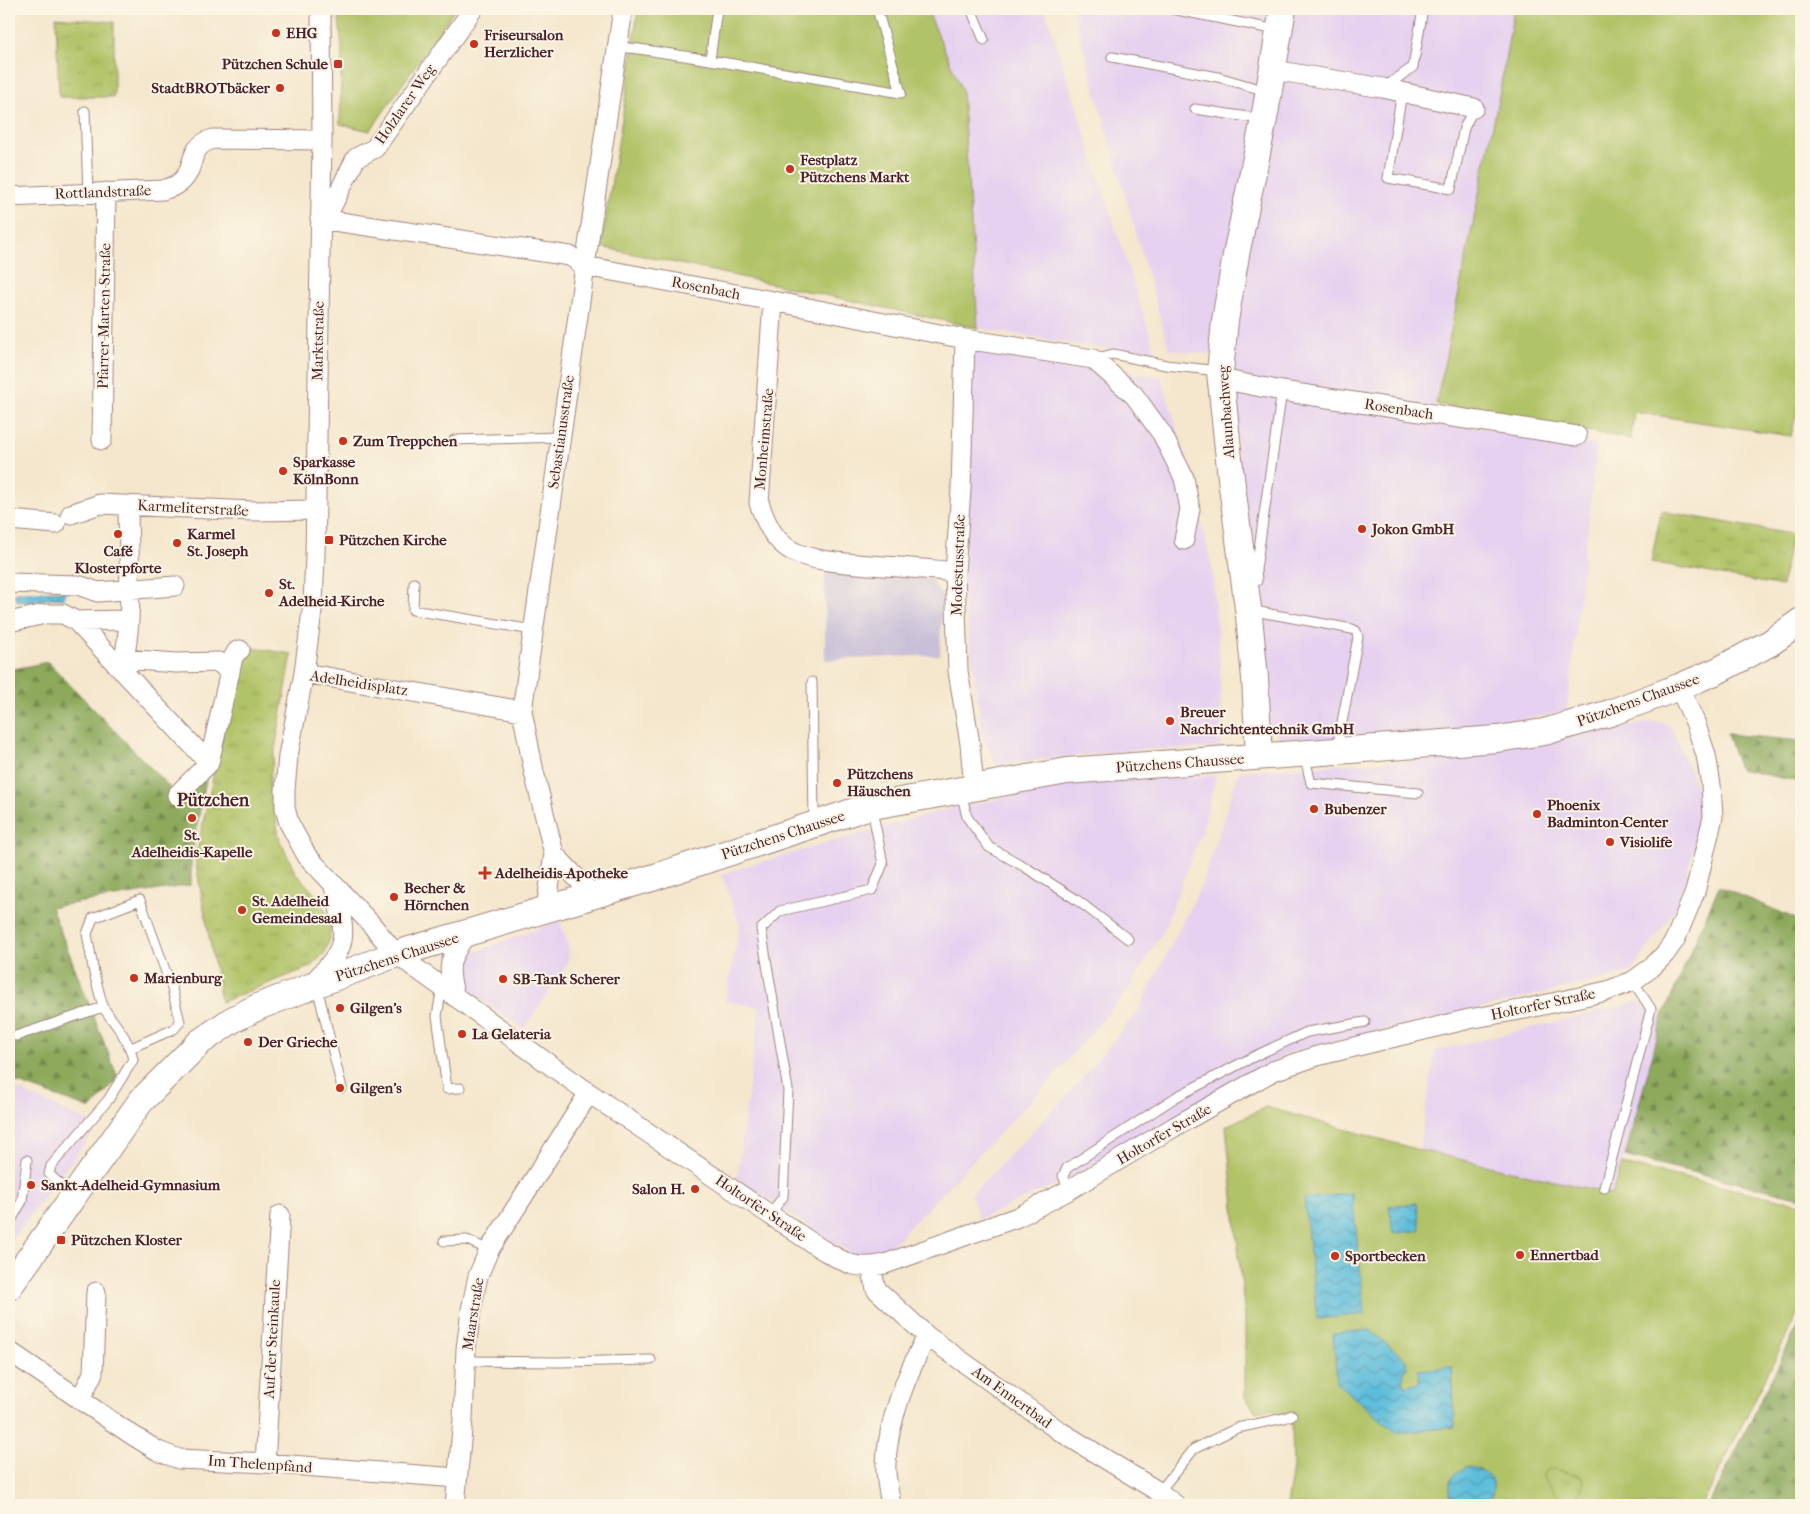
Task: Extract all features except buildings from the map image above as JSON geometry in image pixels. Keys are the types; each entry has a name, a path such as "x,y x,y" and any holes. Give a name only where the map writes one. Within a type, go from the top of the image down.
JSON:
{"street":[{"name":"Marktstraße","path":"304,673 313,603 316,510 322,140 321,9"},
{"name":"Holzlarer Weg","path":"320,219 330,208 356,158 375,148 473,9"},
{"name":"Sebastianusstraße","path":"546,909 554,854 534,772 522,711 584,266 623,9"},
{"name":"Alaunbachweg","path":"1259,756 1256,678 1257,607 1231,478 1221,376 1225,321 1234,265 1282,20"},
{"path":"1270,81 1383,88 1474,108"},
{"name":"Rottlandstraße","path":"9,197 163,190 179,183 188,172 196,150 202,142 213,139 322,140"},
{"name":"Pfarrer-Marten-Straße","path":"97,192 102,440"},
{"name":"Rosenbach","path":"320,219 570,256 584,266 773,301 965,340 1093,360"},
{"name":"Monheimstraße","path":"773,301 759,503 765,522 773,534 795,552 834,562 955,572"},
{"name":"Modestusstraße","path":"965,340 961,490 955,572 958,671 970,744 967,790"},
{"path":"1093,360 1134,395 1162,434 1184,478 1190,509 1184,540"},
{"name":"Rosenbach","path":"1221,376 1282,391 1577,436"},
{"name":"Karmeliterstraße","path":"9,520 63,519 100,504 252,511 316,510"},
{"path":"123,664 131,590 128,505"},
{"path":"9,584 78,585 98,592 175,586"},
{"path":"9,622 45,614 63,614 76,620 123,664 209,763"},
{"path":"76,620 128,620"},
{"name":"Pützchens Chaussee","path":"9,1286 141,1100 200,1042 232,1020 260,1006 396,954 656,876 872,806 1067,771 1497,739 1544,732 1610,713 1679,687 1770,643 1801,621"},
{"path":"123,664 230,660 209,763 177,795"},
{"name":"Adelheidisplatz","path":"396,954 371,924 307,856 289,823 285,808 288,756 304,673 522,711"},
{"name":"Holtorfer Straße","path":"396,954 589,1093 818,1247 855,1267 871,1268 1018,1217 1069,1190 1174,1127 1273,1071 1317,1056 1469,1019 1607,991 1633,981 1665,954 1675,940 1695,892 1713,816 1706,754 1695,722 1679,687"},
{"name":"Sebastianusstraße","path":"554,854 593,895"},
{"name":"Adelheidisplatz","path":"312,986 331,965 343,942 344,927 334,885"},
{"path":"448,992 450,981 449,966 455,951 468,933"},
{"name":"Maarstraße","path":"455,1505 471,1310 478,1276 489,1250 589,1093"},
{"name":"Auf der Steinkaule","path":"265,1463 280,1215"},
{"name":"Am Ennertbad","path":"871,1268 876,1289 927,1336 1058,1430 1159,1492 1176,1505"},
{"path":"80,1400 93,1373 96,1292"},
{"path":"891,1505 886,1464 892,1426 913,1363 927,1336"},
{"name":"Im Thelenpfand","path":"9,1351 136,1438 158,1451 179,1459 265,1463 457,1478"}],"lane":[{"path":"710,60 717,9"},
{"path":"618,47 639,48 901,93 877,9"},
{"path":"971,9 984,40"},
{"path":"1172,9 1282,20"},
{"path":"1383,88 1413,67 1422,9"},
{"path":"1112,57 1218,77 1270,81"},
{"path":"1402,92 1388,178 1451,189 1464,128 1474,108"},
{"path":"1195,109 1264,119"},
{"path":"86,111 97,192"},
{"name":"Rosenbach","path":"1093,360 1114,354 1221,376"},
{"path":"1282,391 1256,569 1257,607 1356,631 1358,637 1337,752"},
{"path":"454,440 560,437"},
{"path":"414,583 413,610 533,630"},
{"path":"812,682 814,824"},
{"path":"1304,754 1310,782 1418,793"},
{"path":"967,790 967,817 989,847 1077,900 1128,939"},
{"path":"770,1214 783,1197 788,1090 761,929 780,911 872,890 883,864 872,806"},
{"path":"73,1195 49,1174 50,1166 108,1100 133,1060 131,1048 124,1035 103,1007 94,973 87,934 93,918 140,900 172,989 180,1022 174,1029 131,1048"},
{"path":"1604,1188 1651,1009 1633,981"},
{"path":"312,986 342,1088"},
{"path":"448,992 437,1016 447,1089 460,1088"},
{"path":"16,1036 103,1007"},
{"path":"1069,1190 1063,1176 1067,1168 1176,1097 1300,1035 1364,1022"},
{"path":"9,1224 22,1200 26,1181 26,1160"},
{"path":"444,1241 467,1240 489,1250"},
{"path":"466,1362 651,1360"},
{"path":"1159,1492 1194,1449 1237,1428 1292,1415"}],"shaded area":[{"path":"939,9 1045,9 1157,357 978,328 962,90 928,14"},
{"path":"1072,9 1514,9 1499,96 1431,420 1597,445 1567,711 1463,730 1355,740 1279,737 1267,721 1228,357 1169,349"},
{"path":"974,346 1161,377 1190,469 1212,568 1220,662 1221,748 1142,749 996,764 983,736 963,595"},
{"path":"825,570 930,579 942,596 940,655 825,660"},
{"path":"1656,722 1670,725 1694,780 1701,819 1679,904 1631,972 1292,1051 1076,1175 979,1219 971,1195 1068,1095 1138,1011 1203,882 1239,771 1416,760"},
{"path":"1216,775 1202,831 1163,931 1128,990 1048,1083 891,1246 854,1255 737,1178 760,1007 725,1001 740,925 722,875 730,871 944,810 1071,784"},
{"path":"560,921 569,949 568,963 524,1029 464,986 459,971 463,959 472,953"},
{"path":"1639,1001 1662,1019 1613,1194 1419,1150 1435,1051"},
{"name":"Sankt-Adelheid-Gymnasium","path":"9,1086 98,1126 9,1243"}],"green space":[{"path":"338,9 455,9 370,131 340,124 342,48"},
{"name":"Festplatz Pützchens Markt","path":"638,9 939,9 929,14 962,90 978,328 601,247"},
{"path":"1514,9 1801,9 1801,395 1791,436 1634,412 1631,439 1436,404 1499,96"},
{"path":"56,17 114,22 114,97 59,97"},
{"path":"1661,511 1791,534 1782,586 1651,562"},
{"path":"242,646 292,654 269,783 280,841 296,873 320,900 330,922 330,938 325,953 310,967 221,1002 195,859"},
{"path":"48,662 173,791 207,774 191,857 191,885 51,907 118,1078 91,1109 16,1082 9,1074 9,670"},
{"path":"1727,734 1801,741 1801,782 1739,769"},
{"path":"1719,886 1801,921 1801,1198 1625,1156 1663,1016"},
{"name":"Ennertbad","path":"1266,1107 1419,1150 1612,1194 1622,1164 1801,1204 1801,1307 1702,1505 1287,1505 1293,1468 1292,1425 1272,1409 1256,1412 1245,1397 1245,1318 1226,1126"},
{"path":"1801,1319 1801,1505 1709,1505"},
{"path":"1547,1469 1580,1477 1584,1481 1575,1500 1569,1504 1563,1501 1542,1476"}],"water":[{"path":"65,591 63,599 51,598 30,602 18,601 14,596 16,592"},
{"name":"Sportbecken","path":"1352,1193 1365,1314 1317,1319 1304,1199"},
{"path":"1417,1203 1420,1230 1393,1234 1389,1206"},
{"path":"1370,1330 1406,1360 1407,1369 1403,1370 1404,1385 1420,1383 1418,1370 1452,1367 1455,1427 1397,1433 1337,1383 1333,1333"},
{"path":"1467,1467 1482,1471 1491,1480 1493,1492 1486,1505 1457,1505 1452,1500 1449,1489 1452,1478"}],"place":[{"name":"EHG","path":"276,33"},
{"name":"Friseursalon Herzlicher","path":"474,44"},
{"name":"Pützchen Schule","path":"338,64"},
{"name":"StadtBROTbäcker","path":"280,88"},
{"name":"Festplatz Pützchens Markt","path":"790,169"},
{"name":"Zum Treppchen","path":"343,441"},
{"name":"Sparkasse KölnBonn","path":"283,471"},
{"name":"Jokon GmbH","path":"1362,529"},
{"name":"Café Klosterpforte","path":"118,534"},
{"name":"Pützchen Kirche","path":"329,540"},
{"name":"Karmel St. Joseph","path":"177,543"},
{"name":"St. Adelheid-Kirche","path":"269,593"},
{"name":"Breuer Nachrichtentechnik GmbH","path":"1170,721"},
{"name":"Pützchens Häuschen","path":"837,783"},
{"name":"Bubenzer","path":"1314,809"},
{"name":"Phoenix Badminton-Center","path":"1537,814"},
{"name":"St. Adelheidis-Kapelle","path":"192,818"},
{"name":"Visiolife","path":"1610,842"},
{"name":"Adelheidis-Apotheke","path":"485,873"},
{"name":"Becher & Hörnchen","path":"394,897"},
{"name":"St. Adelheid Gemeindesaal","path":"242,910"},
{"name":"Marienburg","path":"134,978"},
{"name":"SB-Tank Scherer","path":"503,979"},
{"name":"Gilgen's","path":"340,1008"},
{"name":"La Gelateria","path":"462,1034"},
{"name":"Der Grieche","path":"248,1042"},
{"name":"Gilgen’s","path":"340,1088"},
{"name":"Sankt-Adelheid-Gymnasium","path":"31,1185"},
{"name":"Salon H.","path":"695,1189"},
{"name":"Pützchen Kloster","path":"61,1240"},
{"name":"Ennertbad","path":"1520,1255"},
{"name":"Sportbecken","path":"1335,1256"}],"district":[{"name":"Pützchen","path":"213,800"}]}
